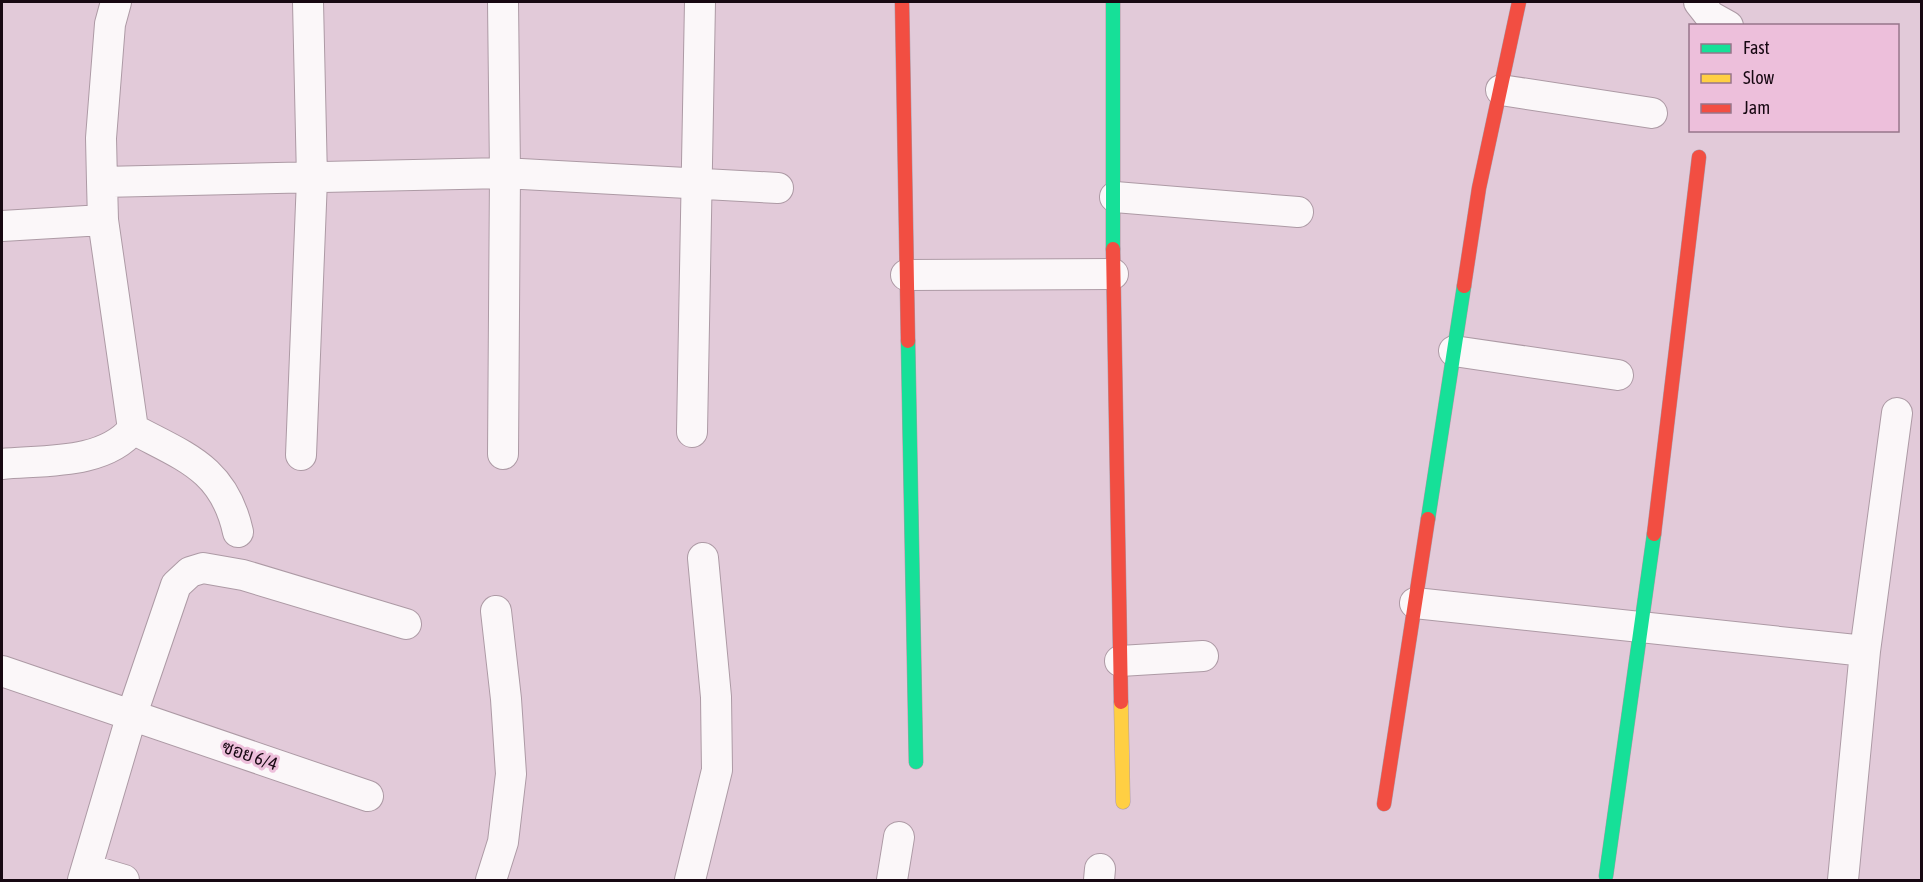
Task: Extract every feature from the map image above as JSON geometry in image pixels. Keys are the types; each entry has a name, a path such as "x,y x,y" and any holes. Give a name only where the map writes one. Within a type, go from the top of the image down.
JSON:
{"street":[{"path":"2,464 75,457 105,450 123,441 133,429 103,220 103,115 110,24 116,2"},
{"path":"301,455 312,179 308,2"},
{"path":"503,2 505,173 503,454"},
{"path":"692,432 700,2"},
{"path":"902,2 916,762"},
{"path":"1113,2 1115,197 1113,274 1123,802"},
{"path":"1384,804 1479,188 1519,2"},
{"path":"1699,2 1710,16 1724,24"},
{"path":"1501,90 1652,113"},
{"path":"1606,876 1642,629 1700,158"},
{"path":"102,182 505,173 778,188"},
{"path":"1115,197 1298,212"},
{"path":"2,226 103,220"},
{"path":"906,275 1113,274"},
{"path":"1454,351 1618,375"},
{"path":"1843,880 1865,651 1897,413"},
{"path":"133,429 198,464 221,486 233,508 238,532"},
{"path":"690,880 717,770 716,697 703,558"},
{"path":"124,880 85,875 132,714 176,585 190,572 203,568 243,575 406,624"},
{"path":"1415,603 1865,651"},
{"path":"491,880 503,842 511,774 506,699 496,611"},
{"path":"1120,661 1203,656"},
{"name":"ซอย 6/4","path":"2,671 368,796"},
{"path":"892,880 899,837"}],"traffic: fast":[{"path":"1113,2 1113,249"},
{"path":"1428,519 1464,286"},
{"path":"908,341 916,762"},
{"path":"1606,876 1654,534"}],"traffic: slow":[{"path":"1121,702 1123,802"}],"traffic: jam":[{"path":"902,2 908,341"},
{"path":"1464,286 1479,188 1519,2"},
{"path":"1654,534 1699,157"},
{"path":"1113,249 1121,702"},
{"path":"1384,804 1428,519"}]}
